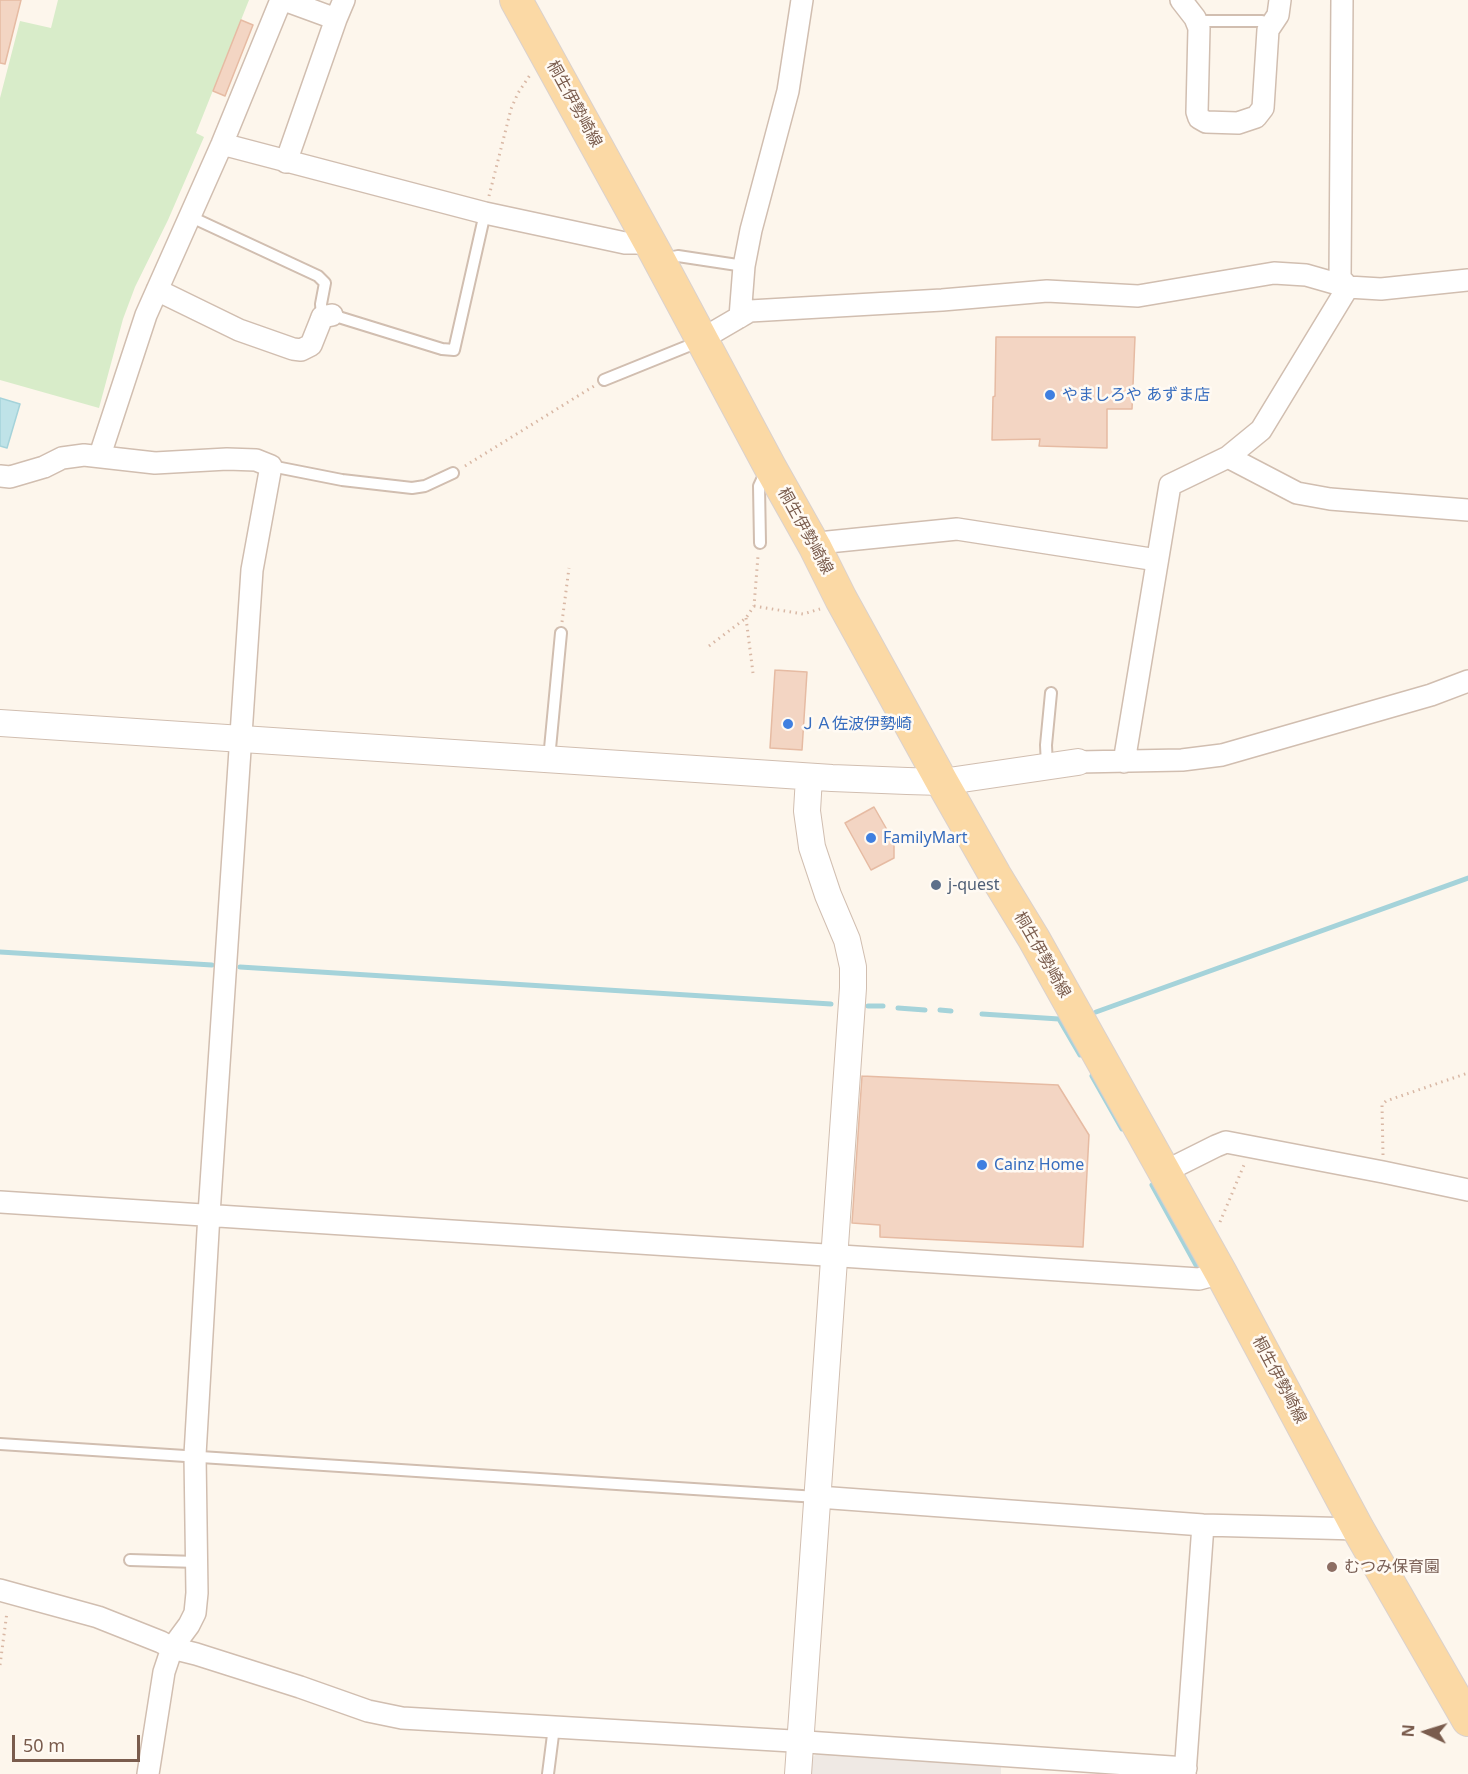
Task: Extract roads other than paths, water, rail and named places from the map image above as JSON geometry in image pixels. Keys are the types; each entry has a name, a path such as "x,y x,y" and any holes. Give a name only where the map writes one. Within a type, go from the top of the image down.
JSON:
{"main road":[{"name":"桐生伊勢崎線","path":"516,0 654,249 841,599 942,782 1034,939 1221,1273 1358,1529 1468,1720"}],"street":[{"path":"100,455 146,315 283,0 340,10 286,162"},
{"path":"740,317 744,266 751,230 788,91 802,0"},
{"path":"1181,0 1198,23 1197,112 1199,118 1206,122 1242,122 1261,114 1267,35 1278,15 1280,0"},
{"path":"1342,0 1340,278 1348,287"},
{"path":"222,144 485,213 625,243 637,243 654,249"},
{"path":"702,339 750,311 942,300 1047,291 1138,296 1274,273 1306,274 1348,287 1381,289 1468,280"},
{"path":"1124,762 1170,485 1228,458 1261,430 1348,287"},
{"path":"157,290 239,330 293,349 301,350 311,345 327,316"},
{"path":"0,476 10,477 62,458 84,455 155,463 227,459 256,460 271,466 252,570 209,1214 195,1455 197,1593 195,1613 172,1648 164,1672 148,1774"},
{"path":"1228,458 1297,493 1330,499 1468,510"},
{"path":"815,547 828,542 957,529 1157,560"},
{"path":"0,723 809,777 942,782 1078,762 1182,760 1222,755 1420,698 1468,681"},
{"path":"798,1774 836,1256 852,1016 853,967 842,924 828,895 812,847 807,811 809,777"},
{"path":"1164,1172 1226,1142 1468,1190"},
{"path":"0,1202 1199,1279 1221,1273"},
{"path":"818,1497 1203,1525 1358,1529"},
{"path":"5,1591 98,1617 172,1648 238,1667 368,1711 402,1718 800,1742 1185,1771 1203,1525"}],"lane":[{"path":"1198,23 1204,21 1262,21 1270,26"},
{"path":"189,216 318,276 325,283 321,304 327,316 454,350 485,213"},
{"path":"654,249 678,256 744,266"},
{"path":"604,380 702,339"},
{"path":"271,466 342,480 412,488 425,486 453,473"},
{"path":"760,543 759,486 762,475 770,467"},
{"path":"549,759 561,633"},
{"path":"1047,766 1046,745 1051,693"},
{"path":"0,1444 818,1497"},
{"path":"130,1560 197,1562"},
{"path":"548,1774 554,1727"}],"water":[{"path":"0,398 20,404 7,448 0,446"}],"waterway":[{"path":"1096,1012 1468,878"},
{"path":"0,952 212,965"},
{"path":"240,967 831,1004"},
{"path":"868,1006 883,1006"},
{"path":"898,1008 925,1010"},
{"path":"940,1010 951,1011"},
{"path":"982,1014 1059,1019 1080,1055"},
{"path":"1092,1076 1122,1129"},
{"path":"1152,1185 1196,1265"}],"place":[{"name":"やましろや あずま店","path":"1050,395"},
{"name":"ＪＡ佐波伊勢崎","path":"788,724"},
{"name":"FamilyMart","path":"871,838"},
{"name":"j-quest","path":"936,885"},
{"name":"Cainz Home","path":"982,1165"},
{"name":"むつみ保育園","path":"1332,1567"}]}
